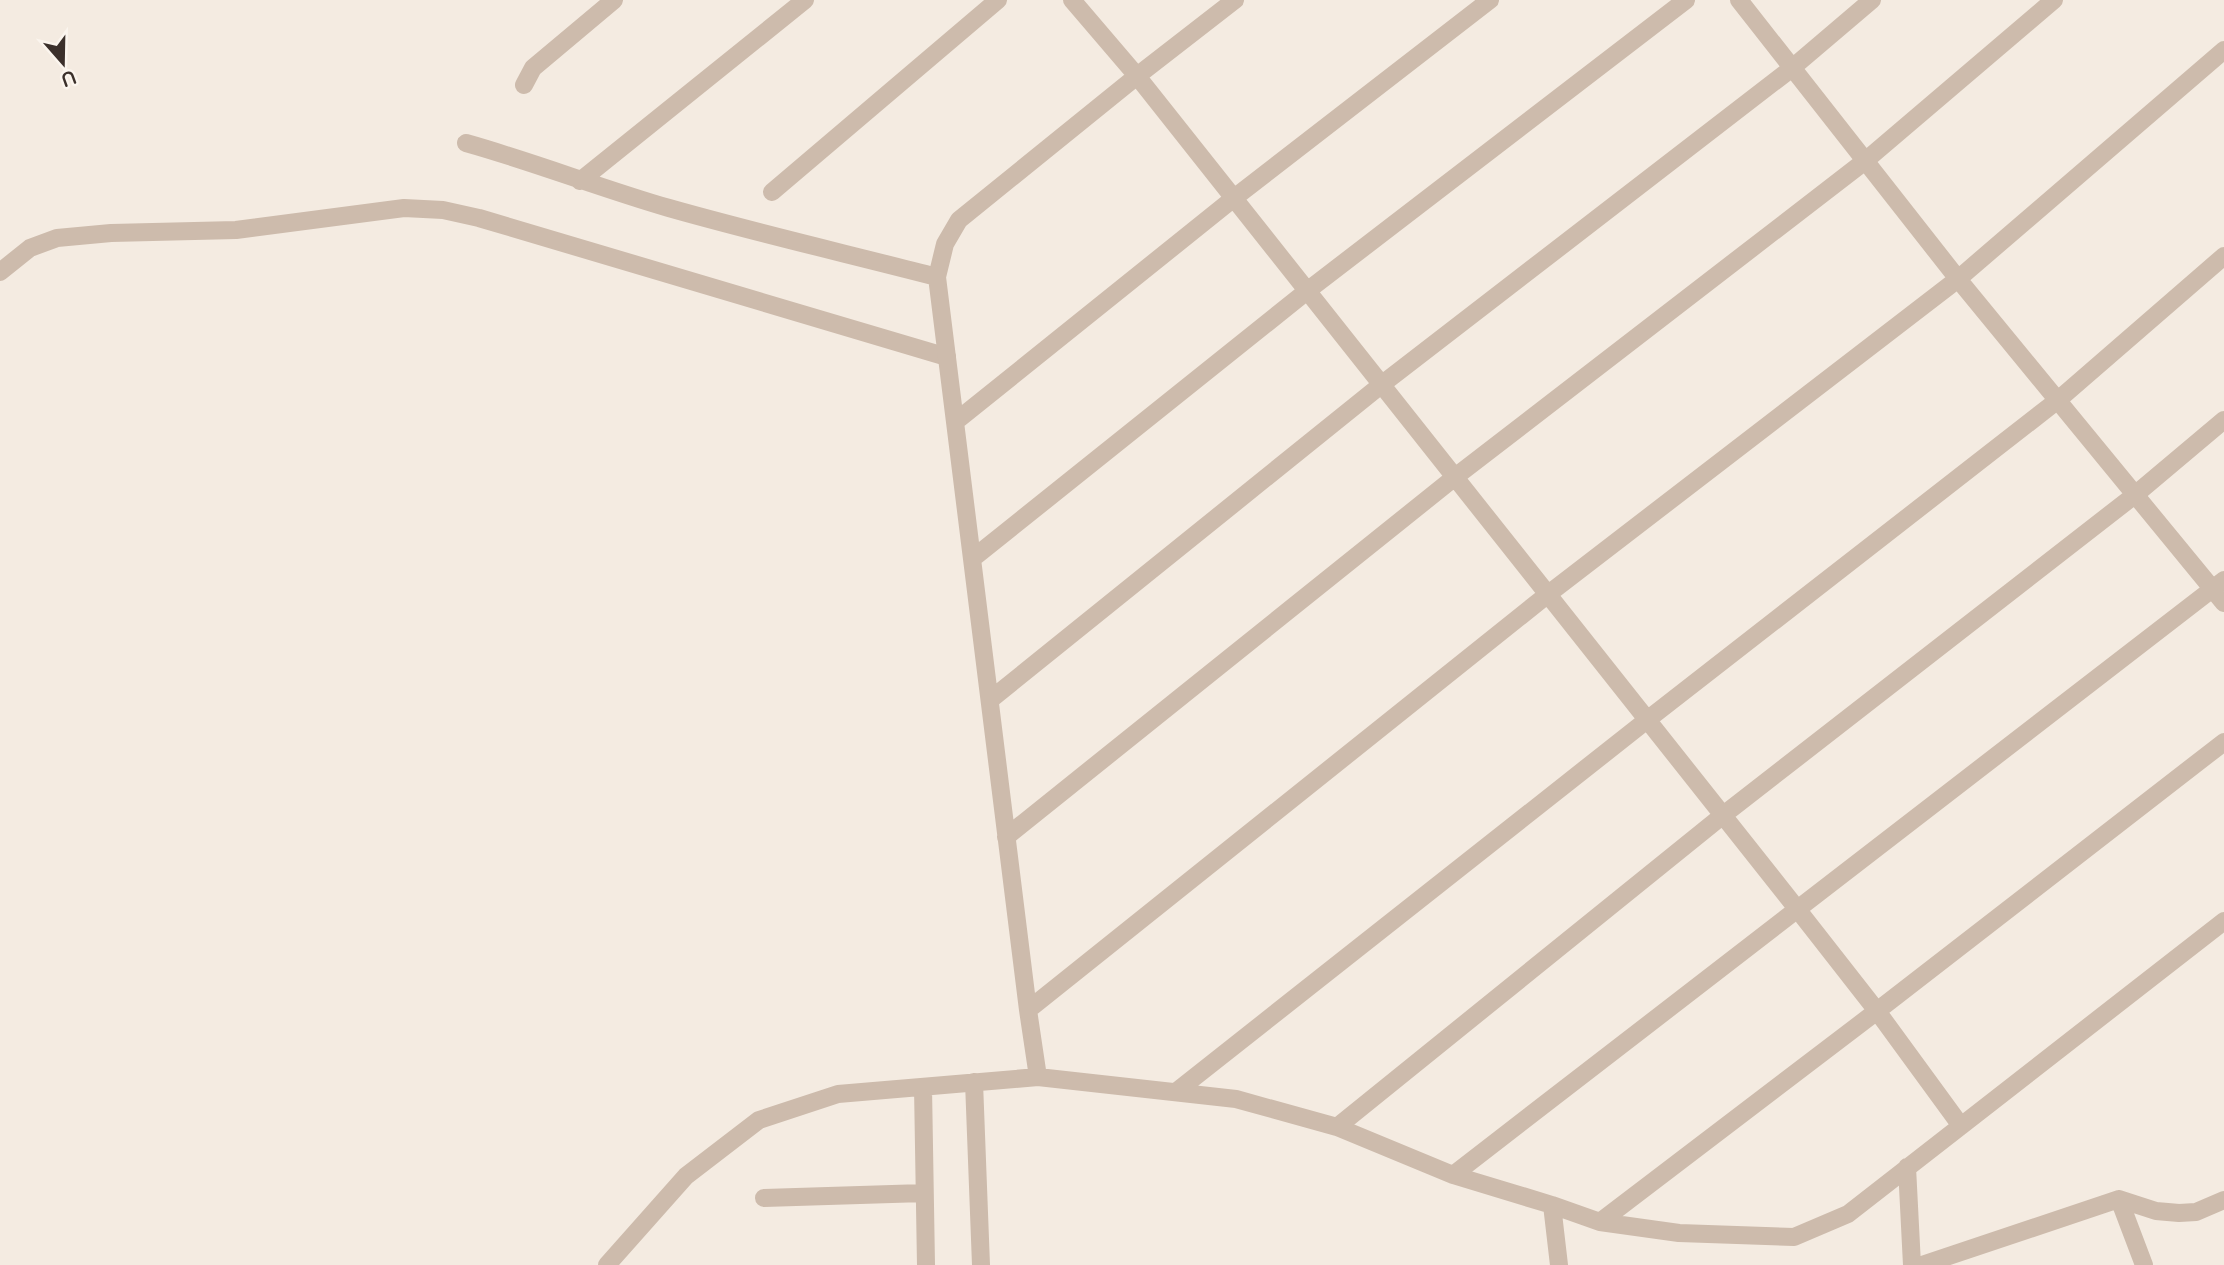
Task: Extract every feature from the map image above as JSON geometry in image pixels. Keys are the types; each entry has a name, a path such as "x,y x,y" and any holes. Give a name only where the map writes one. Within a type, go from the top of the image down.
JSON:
{"street":[{"path":"524,85 533,68 614,0"},
{"path":"580,181 806,0"},
{"path":"772,192 998,0"},
{"path":"1072,0 1137,76 1798,910 1877,1011 1961,1126"},
{"path":"1038,1077 937,277 945,244 959,219 1235,0"},
{"path":"955,422 1234,198 1490,0"},
{"path":"972,559 1307,291 1686,0"},
{"path":"1453,1175 2220,591 1958,279 1739,0"},
{"path":"990,700 1381,385 1792,68 1872,0"},
{"path":"1006,837 1455,477 1865,161 2054,0"},
{"path":"1028,1010 1548,595 1958,279 2224,50"},
{"path":"466,143 671,208 937,277"},
{"path":"0,272 30,248 57,238 111,233 236,230 404,208 443,210 480,218 947,357"},
{"path":"1177,1091 2058,400 2224,256"},
{"path":"1337,1127 1723,816 2136,494 2224,420"},
{"path":"1600,1222 2224,742"},
{"path":"607,1265 686,1176 759,1119 838,1094 1038,1077 1236,1099 1337,1127 1453,1175 1600,1222 1679,1233 1794,1237 1848,1214 2224,921"},
{"path":"974,1082 981,1265"},
{"path":"923,1087 926,1265"},
{"path":"1907,1167 1912,1265"},
{"path":"764,1198 924,1193"},
{"path":"1922,1265 2119,1199 2156,1211 2179,1213 2196,1212 2224,1200"},
{"path":"2119,1199 2144,1265"},
{"path":"1552,1205 1559,1265"}]}
